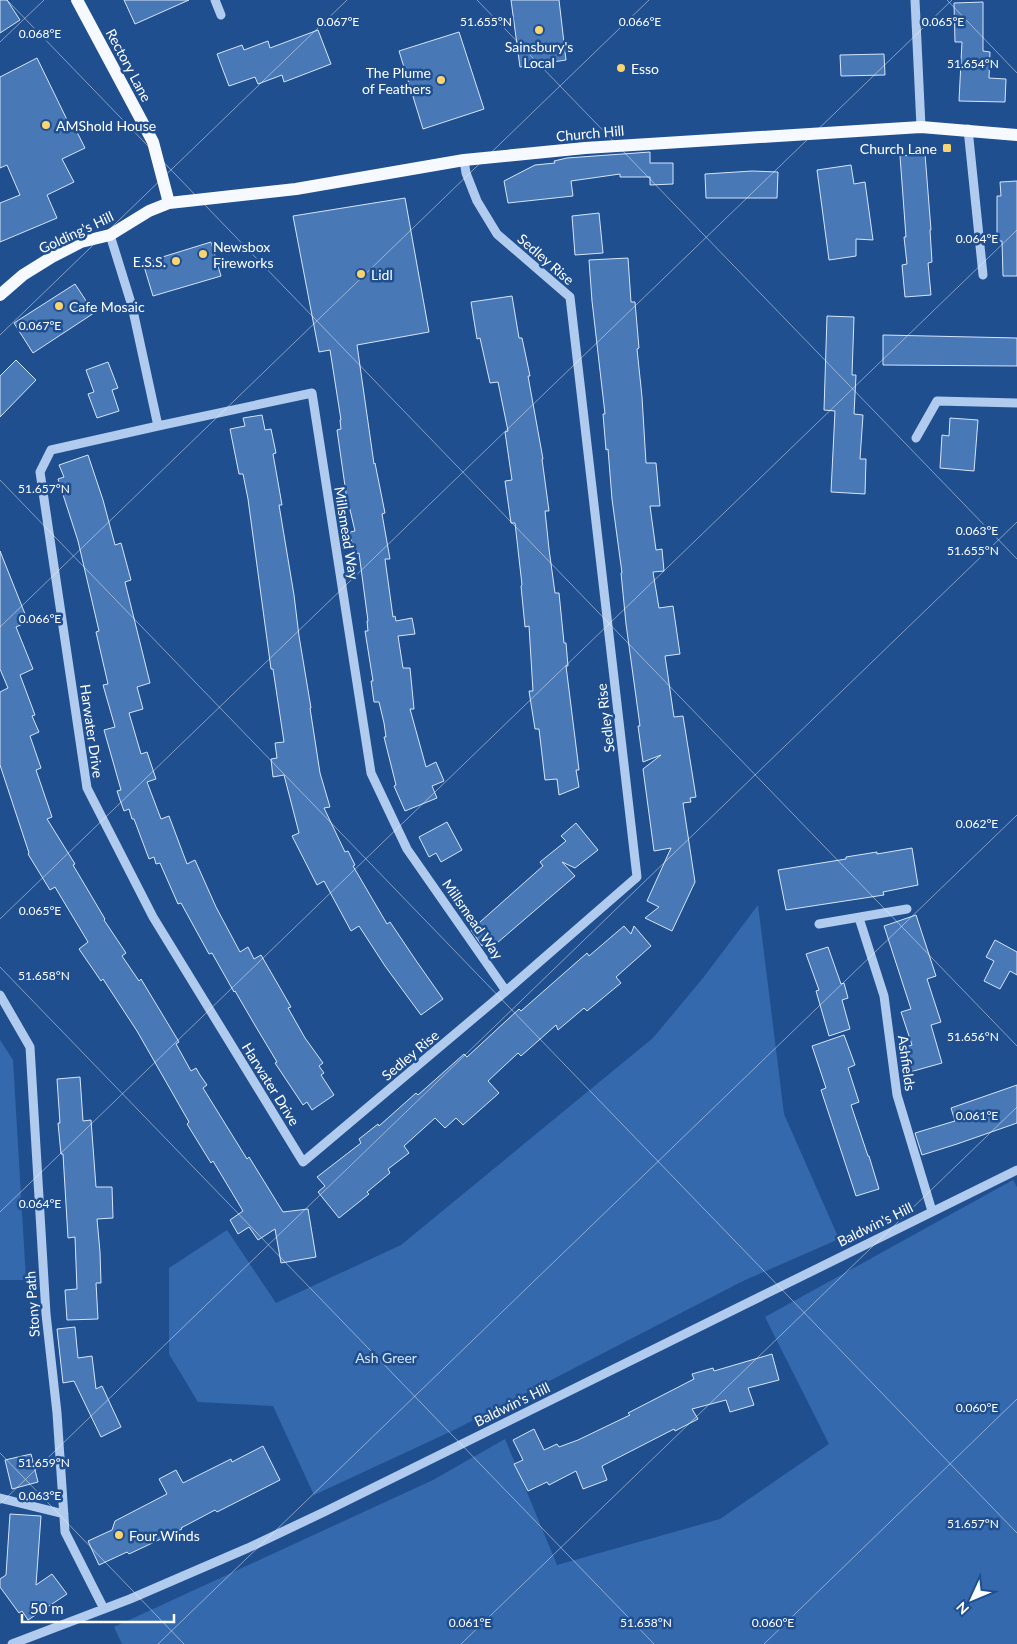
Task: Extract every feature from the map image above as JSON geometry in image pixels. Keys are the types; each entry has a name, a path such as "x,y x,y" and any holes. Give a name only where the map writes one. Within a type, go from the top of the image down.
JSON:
{"main road":[{"name":"Rectory Lane","path":"77,0 153,142 169,203"},
{"name":"Church Hill","path":"169,203 296,190 464,160 656,143 921,127 1017,135"},
{"name":"Golding's Hill","path":"0,295 23,275 52,257 82,242 110,235 149,211 169,203"}],"street":[{"path":"215,0 221,14"},
{"path":"915,0 921,127"},
{"path":"968,130 982,275"},
{"name":"Sedley Rise","path":"303,1162 506,991 637,877 570,297 497,234 477,201 466,173 464,160"},
{"path":"110,235 132,306 158,426"},
{"name":"Millsmead Way","path":"158,426 312,393 371,773 406,849 506,991"},
{"path":"916,438 937,401 1017,403"},
{"name":"Harwater Drive","path":"158,426 51,450 40,472 87,788 153,917 303,1162"},
{"path":"819,924 907,909"},
{"name":"Ashfields","path":"859,918 884,996 897,1095 932,1211"},
{"name":"Stony Path","path":"0,995 30,1047 46,1314 57,1413 65,1532 104,1609"},
{"name":"Baldwin's Hill","path":"12,1644 104,1609 248,1548 1017,1170"},
{"path":"0,1498 64,1514"}],"green space":[{"name":"Ash Greer","path":"758,905 784,1114 839,1239 743,1281 454,1430 314,1495 273,1406 198,1402 169,1354 169,1268 227,1230 276,1303 401,1245 653,1038 703,978"},
{"path":"0,1040 13,1060 26,1280 0,1280"},
{"path":"1013,1180 1017,1187 1017,1644 122,1644 114,1627 433,1480 505,1439 557,1565 720,1519 829,1444 765,1317"}],"building":[{"path":"0,0 7,0 20,20 0,33"},
{"path":"124,0 189,0 135,24"},
{"name":"Sainsbury's Local","path":"511,0 559,0 566,60 520,67"},
{"path":"983,2 983,51 990,52 989,78 1006,79 1005,102 959,101 962,42 955,42 954,3"},
{"path":"318,30 331,64 284,82 282,75 258,84 255,77 229,86 217,54 242,45 244,50 268,41 270,48"},
{"name":"The Plume of Feathers","path":"459,32 484,109 423,129 399,51"},
{"path":"884,54 885,75 841,76 840,55"},
{"path":"37,58 71,128 74,126 85,148 62,159 74,182 47,195 57,218 0,242 0,203 20,195 7,165 0,168 0,77"},
{"path":"650,152 650,163 673,163 673,184 650,185 650,177 620,177 620,174 571,181 573,196 508,203 504,181 535,165 555,163 554,161 567,158"},
{"path":"925,154 931,230 932,262 928,263 931,295 905,297 902,265 907,264 900,156"},
{"path":"851,165 854,184 865,182 873,240 856,239 856,256 829,260 817,170"},
{"path":"752,171 778,172 777,198 706,198 705,174"},
{"path":"1017,181 1017,276 1003,276 1002,241 997,241 997,196 1001,196 1000,182"},
{"path":"405,198 429,332 357,345 374,464 385,513 382,514 390,559 385,559 393,617 395,616 396,621 412,618 415,634 398,636 403,668 410,668 414,709 410,709 426,767 436,762 444,781 432,786 437,798 405,811 394,786 396,785 384,737 386,737 379,702 374,702 371,681 373,681 365,631 368,631 368,621 359,553 354,554 350,532 355,531 346,493 337,430 341,429 341,420 330,350 319,352 293,216"},
{"path":"599,213 603,253 575,255 572,216"},
{"path":"211,242 221,276 153,296 143,263"},
{"path":"628,258 631,302 635,302 646,463 656,463 660,506 650,506 656,550 662,549 664,571 653,572 659,608 673,606 680,654 665,656 674,717 683,716 696,797 690,798 691,802 683,803 695,882 672,931 645,918 659,907 647,901 671,848 654,851 643,769 661,755 643,762 612,499 608,449 606,450 603,414 605,414 589,260"},
{"path":"75,284 94,313 33,353 14,323"},
{"path":"512,296 519,338 522,338 530,376 528,376 543,459 549,511 545,511 549,549 555,593 559,593 564,643 566,643 568,666 566,666 579,770 576,770 579,787 559,795 557,779 545,780 539,729 535,729 529,691 533,691 529,626 525,627 515,523 511,523 505,481 512,480 505,432 508,431 498,382 490,383 480,338 477,339 471,302"},
{"path":"827,316 854,317 852,375 856,375 854,414 863,415 860,459 866,459 865,494 831,492 835,411 824,410"},
{"path":"883,335 1017,338 1017,366 883,365"},
{"path":"16,360 36,380 0,417 0,376"},
{"path":"108,362 118,388 112,390 119,411 97,418 88,394 94,392 86,370"},
{"path":"262,415 265,430 271,429 276,453 273,454 282,505 279,505 320,773 330,807 324,808 345,852 348,851 355,865 353,866 387,924 390,922 443,999 421,1015 385,966 359,926 351,931 324,881 317,885 292,836 299,833 284,775 273,777 271,759 277,758 275,743 284,742 273,669 271,669 248,499 243,474 239,474 230,429 245,426 243,418"},
{"path":"950,418 978,420 974,471 940,468 942,435 949,436"},
{"path":"88,455 115,545 121,543 131,580 125,582 150,683 137,687 143,709 129,713 141,754 147,752 156,779 147,782 161,819 169,816 187,864 195,860 216,907 240,952 248,947 254,959 261,955 291,1007 288,1008 305,1038 323,1063 319,1066 324,1073 321,1075 334,1095 312,1110 307,1102 303,1105 275,1063 277,1062 212,953 209,954 181,903 178,904 160,863 156,864 154,857 149,859 134,819 132,819 129,809 124,811 120,800 117,791 121,790 104,730 115,727 103,685 108,684 96,632 99,631 78,541 58,479 64,477 59,465"},
{"path":"0,551 27,619 24,620 25,623 16,627 33,669 20,675 35,715 32,716 39,732 30,736 41,768 36,770 52,817 47,819 75,864 73,865 104,920 126,953 122,956 139,981 141,979 179,1042 176,1044 191,1071 196,1068 207,1085 203,1088 247,1159 249,1157 283,1212 308,1209 316,1257 281,1263 275,1229 258,1240 249,1227 238,1234 230,1220 243,1211 213,1161 211,1163 187,1124 189,1122 137,1031 103,979 101,981 79,949 88,942 55,887 50,890 28,854 0,765 0,692 8,688 0,669"},
{"path":"447,822 462,850 441,862 436,853 429,857 419,837"},
{"path":"576,823 598,850 575,868 562,862 575,876 490,949 486,943 482,946 471,930 543,866 540,862 566,841 561,836"},
{"path":"912,848 918,885 883,892 884,895 786,910 778,870 846,859 846,857"},
{"path":"916,915 936,976 927,979 941,1022 931,1025 942,1063 910,1072 903,1048 912,1045 901,1012 911,1009 884,926"},
{"path":"624,926 631,934 634,926 651,946 616,977 621,983 587,1011 584,1008 558,1030 556,1025 521,1056 518,1053 488,1081 499,1093 463,1125 456,1118 445,1128 435,1118 404,1146 409,1153 388,1169 390,1173 367,1192 369,1194 339,1218 318,1192 325,1186 317,1177 361,1143 359,1139 378,1124 379,1126 416,1093 418,1095 464,1054 467,1057 519,1009 521,1011 587,953 589,956"},
{"path":"995,940 1017,952 1017,975 1010,971 1000,989 984,981 994,961 986,957"},
{"path":"828,947 841,984 844,983 848,998 842,1000 850,1029 829,1036 816,991 819,990 806,954"},
{"path":"844,1035 855,1065 848,1068 859,1102 851,1105 879,1189 856,1196 821,1090 826,1088 812,1046"},
{"path":"80,1077 83,1121 91,1120 96,1187 112,1187 113,1218 97,1219 101,1283 96,1283 98,1319 67,1320 65,1290 77,1289 75,1237 68,1238 63,1154 61,1154 58,1123 60,1123 57,1079"},
{"path":"1017,1085 1017,1123 922,1155 915,1133 955,1121 951,1108"},
{"path":"75,1327 78,1358 92,1356 96,1389 102,1386 121,1427 101,1437 74,1381 63,1383 57,1329"},
{"path":"772,1354 779,1380 748,1388 754,1405 730,1412 726,1400 692,1409 698,1419 675,1431 674,1429 602,1466 607,1480 583,1489 576,1471 549,1485 547,1482 528,1491 514,1464 523,1460 513,1440 534,1429 544,1450 557,1444 559,1447 630,1415 628,1413 694,1379 692,1374 713,1368 714,1371"},
{"path":"263,1446 280,1480 217,1512 215,1510 182,1529 129,1554 127,1552 99,1565 88,1541 112,1530 115,1521 167,1494 159,1479 176,1470 183,1483 231,1459 232,1462"},
{"path":"31,1454 38,1482 12,1489 5,1460"},
{"path":"10,1514 41,1516 36,1585 52,1574 67,1594 28,1620 22,1611 19,1613 0,1587 0,1579 6,1575"}],"place":[{"name":"Sainsbury's Local","path":"539,30"},
{"name":"Esso","path":"621,68"},
{"name":"The Plume of Feathers","path":"441,80"},
{"name":"AMShold House","path":"46,125"},
{"name":"Church Lane","path":"947,148"},
{"name":"Newsbox Fireworks","path":"203,254"},
{"name":"E.S.S.","path":"176,261"},
{"name":"Lidl","path":"361,274"},
{"name":"Cafe Mosaic","path":"59,306"},
{"name":"Four Winds","path":"119,1535"}]}
